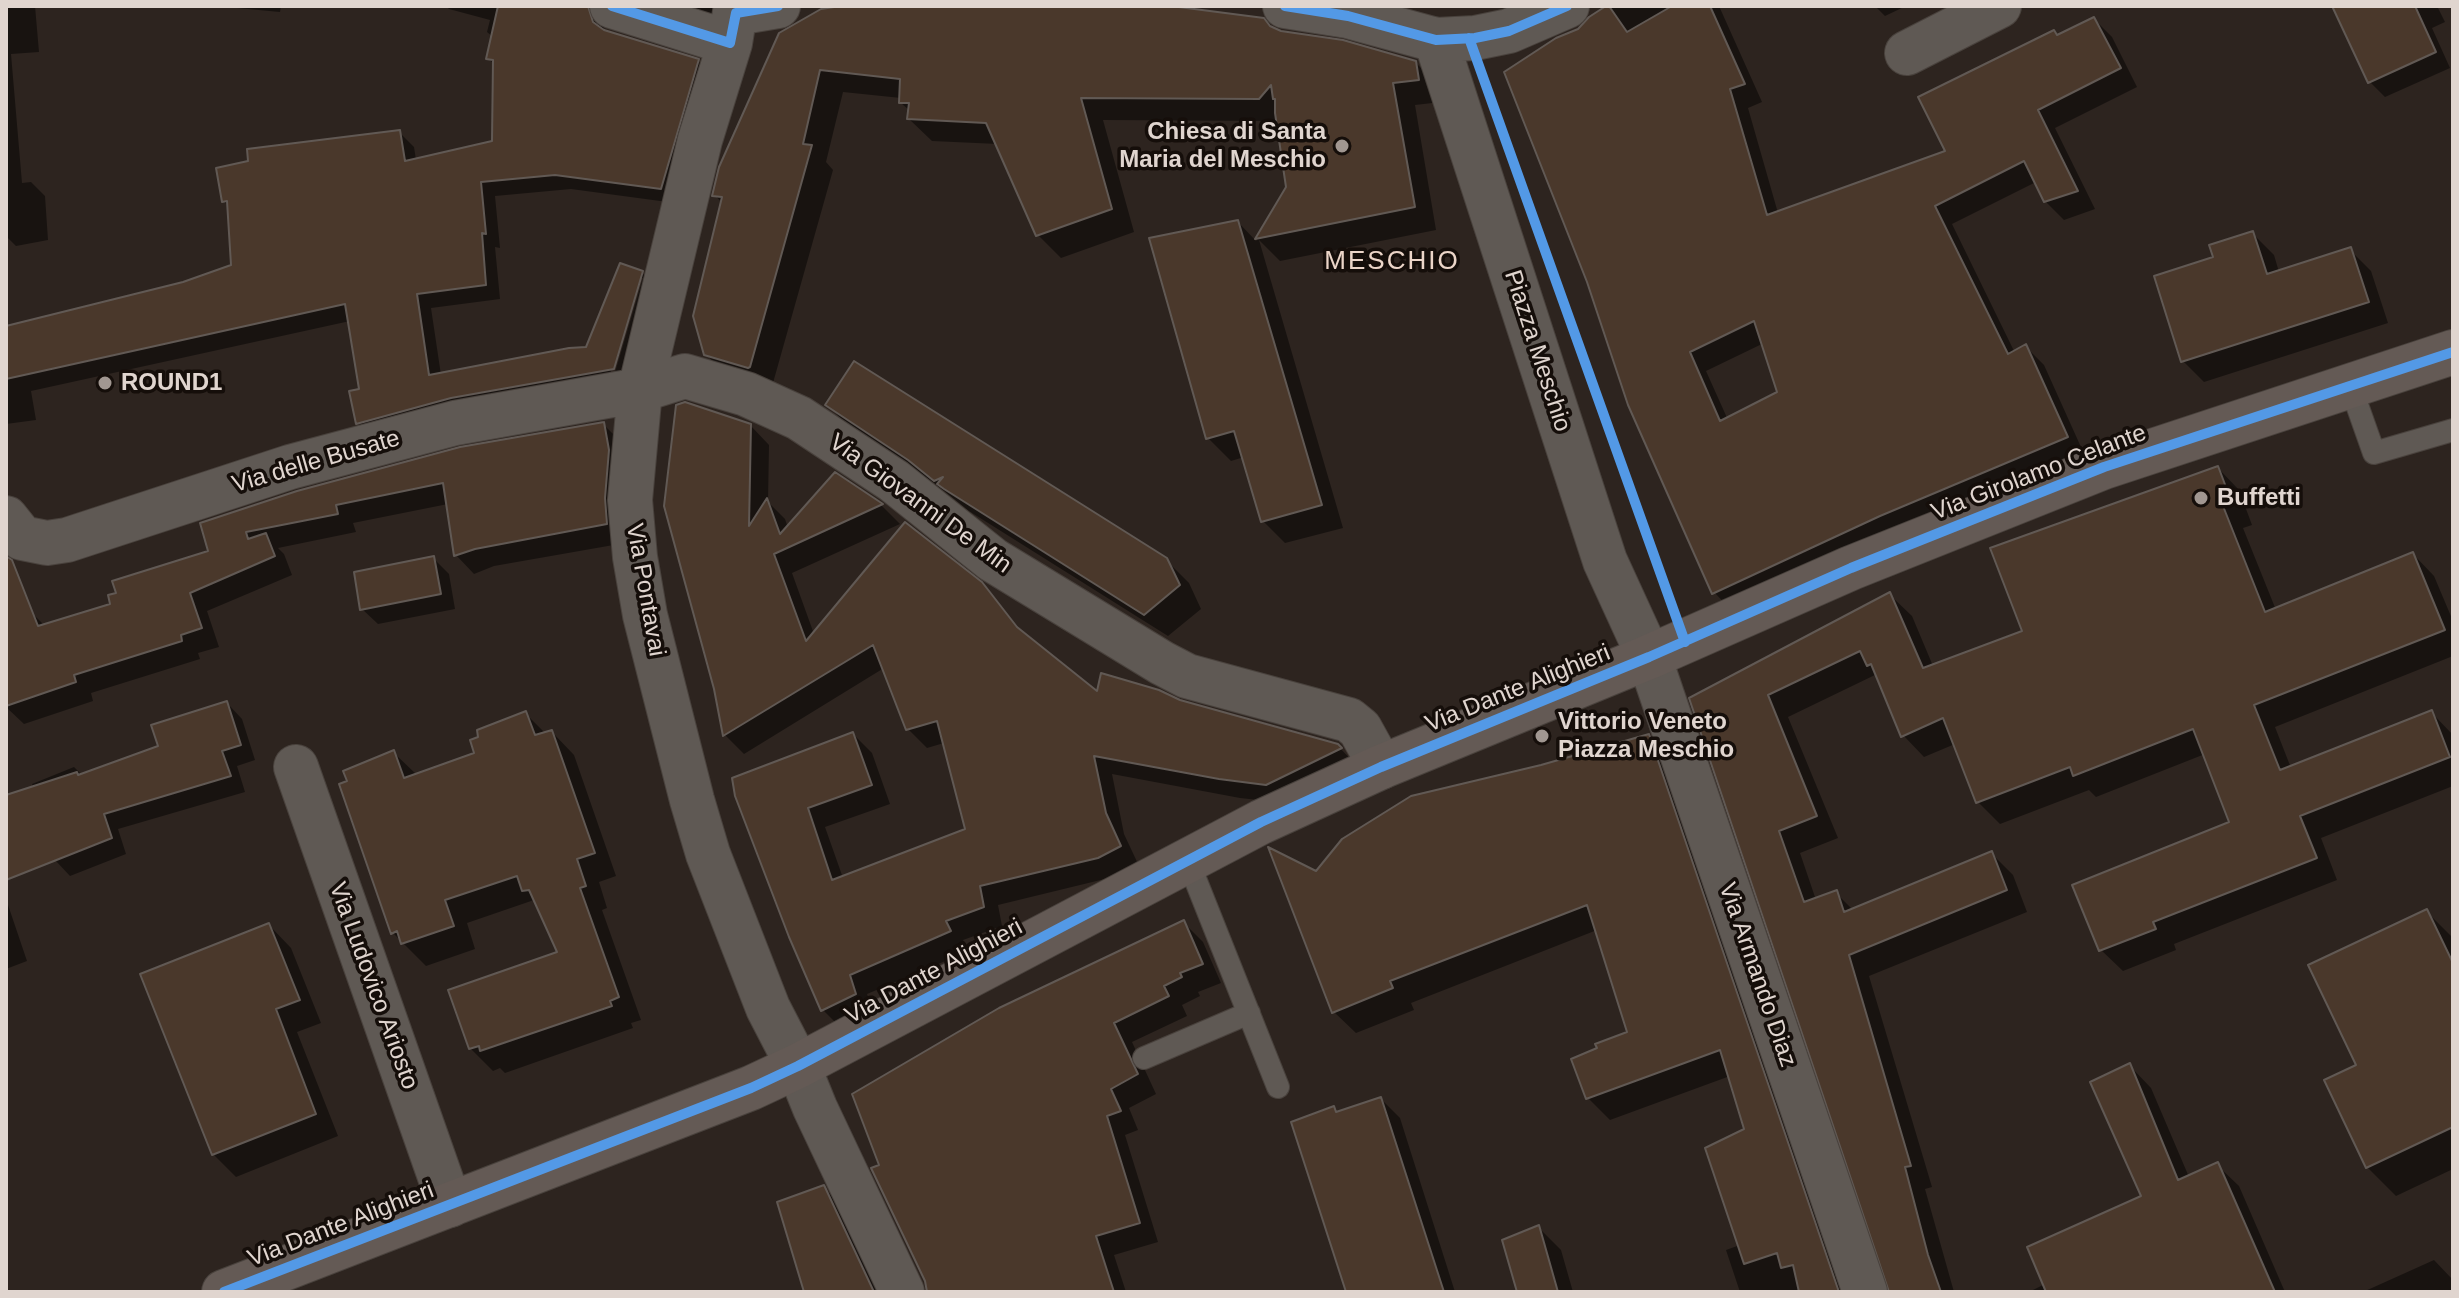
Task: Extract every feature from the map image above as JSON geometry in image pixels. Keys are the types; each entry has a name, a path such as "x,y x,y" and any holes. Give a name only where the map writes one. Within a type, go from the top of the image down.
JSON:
{"main road":[{"name":"Via Girolamo Celante","path":"1649,657 1837,574 2091,472 2453,352"},
{"name":"Via Dante Alighieri","path":"224,1292 663,1123 798,1066 1261,822 1381,767 1649,657"}],"street":[{"path":"612,6 734,21 778,6"},
{"path":"1285,6 1348,16 1436,40 1475,38 1509,31 1567,6"},
{"path":"1907,53 1999,6"},
{"name":"Via Pontavai","path":"734,21 700,140 640,390 630,500 635,557 645,615 708,854 768,1008 902,1292"},
{"name":"Piazza Meschio","path":"1436,40 1605,561 1649,657"},
{"name":"Via Giovanni De Min","path":"640,390 685,376 746,394 799,418 894,481 993,560 1187,676 1349,720 1360,729 1381,767"},
{"name":"Via delle Busate","path":"6,518 22,538 33,542 67,540 290,467 455,423 640,390"},
{"name":"Via Armando Diaz","path":"1649,657 1865,1292"},
{"name":"Via Ludovico Ariosto","path":"296,767 450,1205"}],"lane":[{"path":"2350,385 2374,453 2453,430"},
{"path":"1188,861 1278,1087"},
{"path":"1144,1058 1249,1013"}],"building":[{"path":"498,6 588,6 593,22 604,30 699,59 661,189 555,175 481,182 486,234 482,233 486,285 417,294 429,375 586,347 620,263 643,271 614,369 451,398 356,424 349,391 359,389 345,304 6,379 6,326 183,282 231,265 227,201 222,202 216,168 248,161 247,149 400,130 405,161 492,141 493,60 486,59"},
{"path":"841,6 1171,6 1264,18 1270,26 1281,31 1343,40 1416,61 1419,80 1393,83 1415,207 1255,239 1286,187 1271,85 1259,99 1081,98 1112,209 1036,236 986,123 907,119 909,103 899,103 900,79 820,70 803,144 812,145 750,367 704,355 693,316 722,197 712,196 719,167 779,33 821,9"},
{"path":"1609,6 1627,32 1672,6 1710,6 1745,84 1730,89 1767,215 1945,151 1918,97 2054,30 2057,35 2094,17 2121,68 2038,110 2078,191 2044,202 2024,161 1935,206 2008,354 2026,344 2068,437 1880,516 1712,594 1628,405 1587,282 1504,72 1556,38 1578,29 1589,17","holes":["1754,321 1777,392 1720,421 1690,352"]},
{"path":"2332,6 2415,6 2436,52 2368,83"},
{"path":"1238,220 1322,505 1261,522 1234,431 1206,439 1149,238"},
{"path":"2253,231 2267,274 2351,247 2369,302 2181,362 2154,276 2213,257 2209,245"},
{"path":"854,361 1167,558 1180,585 1144,615 944,489 937,484 943,477 934,481 825,405"},
{"path":"685,402 751,424 749,526 767,498 780,534 835,472 883,504 774,554 806,641 905,522 982,582 1017,627 1097,691 1101,673 1159,690 1180,700 1338,744 1342,748 1266,785 1094,756 1106,813 1121,846 1098,858 980,886 984,907 946,921 951,931 850,975 856,994 821,1011 735,796 732,778 853,732 872,785 808,808 832,880 965,829 937,721 906,730 873,645 723,736 714,689 664,506 676,405"},
{"path":"604,422 609,450 605,498 607,524 475,549 454,556 443,483 336,505 338,514 246,532 248,539 266,533 275,556 190,593 202,628 181,635 182,641 74,675 76,682 6,706 6,556 12,560 38,626 110,604 108,595 116,593 112,581 208,551 200,523 297,491 460,447"},
{"path":"2218,466 2232,503 2223,506 2265,612 2413,552 2445,630 2254,705 2280,770 2432,710 2450,757 2300,816 2317,858 2153,922 2156,929 2099,951 2072,885 2229,822 2193,729 2073,776 2070,767 1976,803 1943,718 1901,737 1871,664 1867,666 1860,651 1768,695 1817,816 1779,831 1804,902 1837,890 1844,912 1992,851 2007,890 1849,955 1911,1166 1905,1167 1941,1292 1889,1292 1689,698 1890,592 1923,668 2022,631 1990,548"},
{"path":"434,556 441,594 360,610 354,572"},
{"path":"227,701 241,745 222,751 231,776 104,814 112,838 6,880 6,795 77,772 78,775 158,746 151,725"},
{"path":"526,711 535,735 552,730 595,853 577,859 586,886 580,888 619,997 610,1001 612,1006 480,1051 479,1046 469,1049 448,990 557,952 529,890 522,891 517,876 445,900 454,926 401,944 397,931 391,934 339,784 347,781 343,771 394,750 404,778 474,753 470,740 478,737 477,730"},
{"path":"1649,734 1839,1292 1799,1292 1793,1265 1781,1268 1777,1253 1744,1264 1705,1148 1744,1129 1720,1050 1586,1099 1571,1059 1597,1048 1595,1044 1627,1032 1587,905 1390,981 1393,988 1332,1013 1268,847 1316,871 1342,839 1411,796 1541,765"},
{"path":"2427,909 2453,963 2453,1127 2366,1168 2324,1080 2356,1065 2308,965"},
{"path":"1184,920 1203,964 1180,973 1182,977 1164,986 1169,996 1114,1023 1138,1074 1111,1089 1121,1111 1107,1116 1140,1223 1096,1236 1114,1292 927,1292 925,1281 871,1168 879,1165 852,1094 999,1008"},
{"path":"269,923 300,1000 276,1009 316,1114 212,1155 140,974"},
{"path":"2130,1063 2178,1180 2218,1162 2275,1292 2046,1292 2027,1247 2141,1196 2090,1082"},
{"path":"1381,1097 1444,1292 1346,1292 1291,1122 1334,1106 1336,1112"},
{"path":"824,1185 874,1292 804,1292 777,1202"},
{"path":"1539,1225 1558,1292 1517,1292 1502,1240"}],"cycle path":[{"path":"612,6 730,43 736,13 778,6"},
{"path":"1285,6 1348,16 1436,40 1475,38 1509,31 1567,6"},
{"path":"1469,38 1685,642"},
{"path":"224,1292 751,1088 1261,822 1381,767 1649,657 1851,568 2104,467 2453,352"}],"place":[{"name":"Chiesa di Santa Maria del Meschio","path":"1342,146"},
{"name":"ROUND1","path":"105,383"},
{"name":"Buffetti","path":"2201,498"},
{"name":"Vittorio Veneto Piazza Meschio","path":"1542,736"}],"district":[{"name":"MESCHIO","path":"1392,262"}]}
